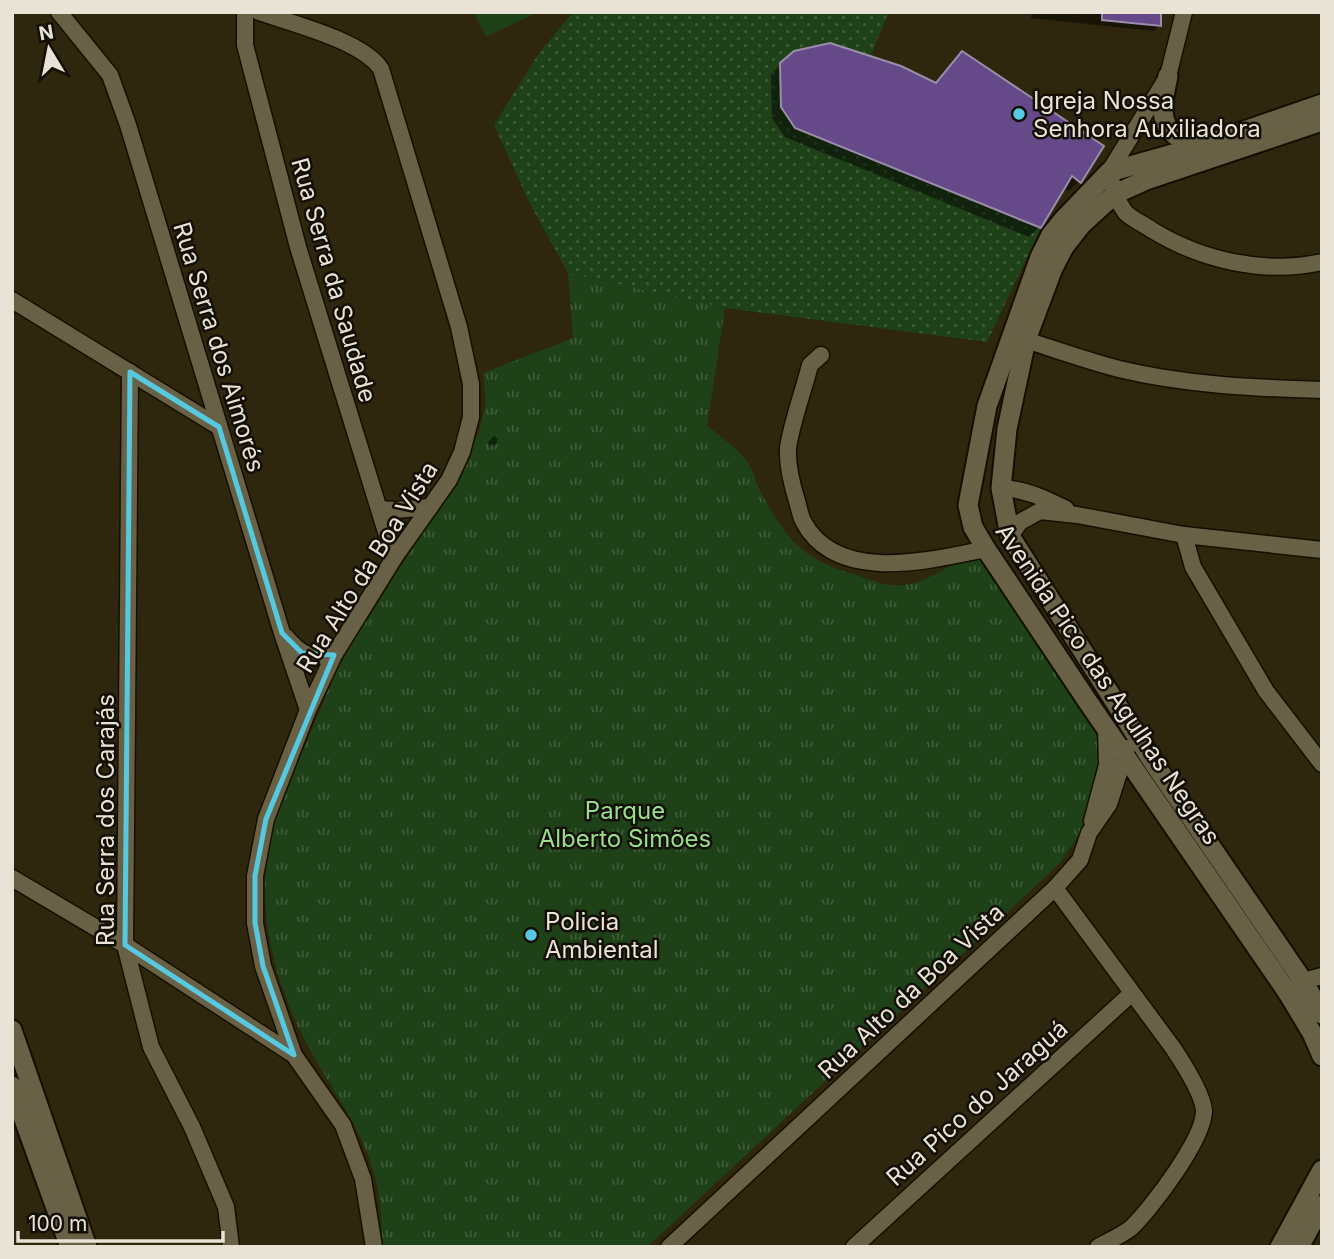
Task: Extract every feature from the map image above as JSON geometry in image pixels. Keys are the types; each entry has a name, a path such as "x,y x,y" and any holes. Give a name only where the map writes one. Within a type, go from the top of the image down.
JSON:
{"street":[{"name":"Rua Serra dos Aimorés","path":"59,12 110,75 128,125 282,633 308,710"},
{"name":"Rua Serra da Saudade","path":"245,12 245,46 298,247 394,558"},
{"name":"Rua Alto da Boa Vista","path":"259,12 361,51 381,69 459,327 471,384 471,417 462,452 449,480 394,558 334,655 308,710 266,820 256,876 255,923 263,966 294,1055 342,1125 363,1180 374,1247"},
{"path":"1184,12 1162,105 1164,119 1178,140 1198,147"},
{"path":"1168,76 1109,172 1115,194 1127,214 1166,238 1211,258 1252,265 1308,265 1322,262"},
{"path":"1109,172 1198,147 1322,104"},
{"name":"Avenida Pico das Agulhas Negras","path":"1304,983 1124,755 972,527 968,505 987,406 1053,268 1064,247 1082,224 1115,194 1146,180 1322,121"},
{"name":"Avenida Pico das Agulhas Negras","path":"1109,172 1051,235 1040,257 1017,341 1000,488 1010,536 1134,734 1304,983 1314,1005 1322,1056"},
{"path":"12,300 219,427"},
{"path":"1017,341 1119,369 1156,375 1264,389 1322,390"},
{"path":"821,355 810,365 788,449 792,485 803,522 824,547 850,558 887,565 918,562 999,546 1020,522 1040,511 1077,515 1184,535 1322,550"},
{"name":"Rua Serra dos Carajás","path":"130,372 125,946 151,1047 192,1127 226,1207 231,1247"},
{"path":"971,489 984,484 1017,489 1038,495 1077,515"},
{"path":"379,509 430,507"},
{"path":"1184,535 1188,558 1266,691 1322,764"},
{"path":"282,633 302,653 316,657 334,655"},
{"path":"1089,834 1107,765 1106,728"},
{"name":"Rua Alto da Boa Vista","path":"669,1247 1055,888 1080,860 1089,834 1109,804 1124,755 1134,734"},
{"path":"12,878 125,946 294,1055"},
{"path":"1055,888 1191,1075 1204,1111 1195,1138 1174,1176 1130,1229 1098,1247"},
{"name":"Rua Pico do Jaraguá","path":"854,1247 1132,993"},
{"path":"12,1030 88,1247"},
{"path":"12,1086 70,1247"},
{"path":"1280,1247 1322,1170"},
{"path":"1298,1247 1322,1205"}],"highlighted area":[{"path":"130,372 219,427 282,633 302,653 334,655 266,819 255,876 255,923 263,966 294,1055 125,945"}],"green space":[{"path":"474,12 538,12 486,37"},
{"path":"573,12 892,12 888,13 871,56 824,44 803,48 781,63 781,107 794,127 1041,228 987,342 725,308 568,273 530,204 494,125 539,53"},
{"name":"Parque Alberto Simões","path":"568,273 725,308 707,426 747,461 760,491 788,535 821,562 891,585 924,580 962,561 983,557 1102,730 1101,773 1090,812 1059,864 647,1247 383,1247 378,1191 368,1156 353,1123 308,1046 283,990 274,961 265,900 270,839 278,810 336,672 467,461 480,428 486,401 483,373 573,338"}],"building":[{"path":"1102,12 1161,12 1161,26 1102,20"},
{"path":"830,43 901,66 936,83 962,51 1104,146 1081,183 1072,176 1041,228 795,128 781,107 780,63 794,51"}],"place":[{"name":"Igreja Nossa Senhora Auxiliadora","path":"1019,114"},
{"name":"Policia Ambiental","path":"531,935"}]}
